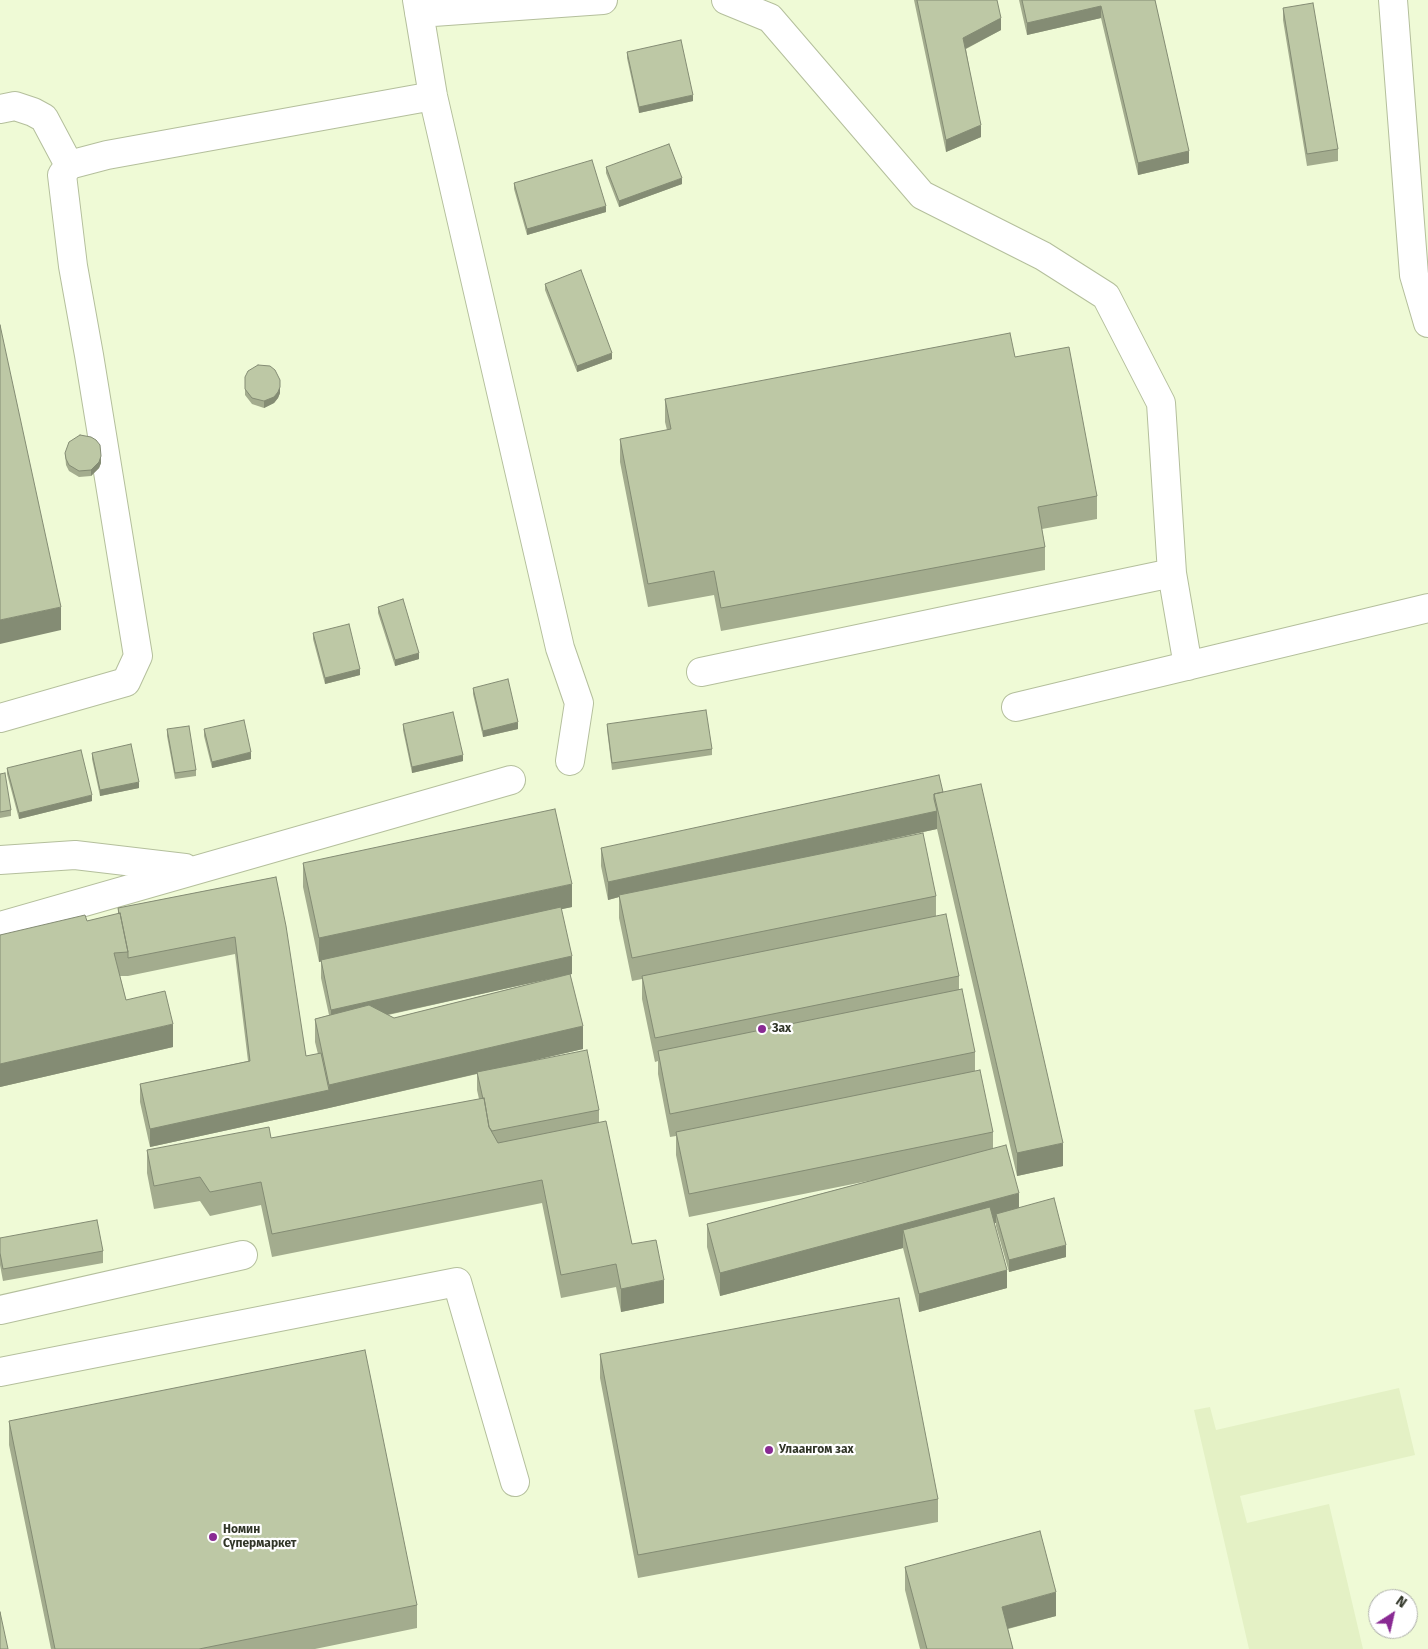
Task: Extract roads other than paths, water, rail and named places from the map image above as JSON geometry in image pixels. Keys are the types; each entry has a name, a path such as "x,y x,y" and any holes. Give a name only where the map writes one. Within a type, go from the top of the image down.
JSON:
{"street":[{"path":"570,761 579,703 560,648 433,96 418,6 604,0"},
{"path":"726,0 770,18 922,195 1043,256 1106,296 1160,403 1172,573 1188,666"},
{"path":"1393,0 1421,273 1428,322"},
{"path":"0,718 126,682 138,656 73,266 62,175 69,165 107,155 433,96"},
{"path":"0,109 16,106 44,118 69,165"},
{"path":"700,672 1172,573"},
{"path":"1016,707 1428,608"},
{"path":"0,926 511,780"},
{"path":"0,860 75,855 199,869"},
{"path":"0,1310 243,1255"},
{"path":"0,1372 457,1282 515,1482"}],"place":[{"name":"Зах","path":"762,1029"},
{"name":"Улаангом зах","path":"769,1450"},
{"name":"Номин Сүпермаркет","path":"213,1537"}]}
